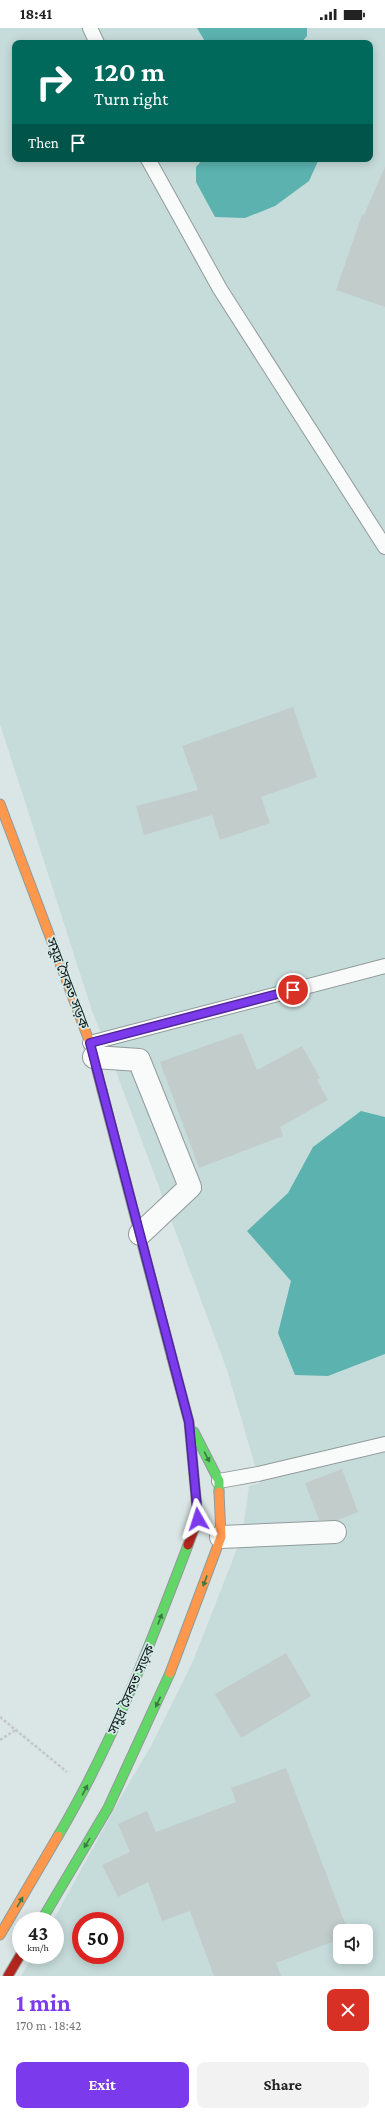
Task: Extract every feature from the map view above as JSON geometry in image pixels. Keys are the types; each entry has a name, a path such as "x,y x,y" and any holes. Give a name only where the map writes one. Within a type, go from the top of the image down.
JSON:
{"main road":[{"name":"সমুদ্র সৈকত সড়ক","path":"0,804 92,1050 189,1422 198,1519 148,1651 86,1789 0,1935"},
{"name":"সমুদ্র সৈকত সড়ক","path":"46,1912 108,1808 176,1661 221,1537 220,1481 189,1422"},
{"path":"8,1976 15,1964"}],"street":[{"path":"92,1050 139,1060 190,1188 140,1234"},
{"path":"221,1537 335,1532"}],"lane":[{"path":"90,28 95,40"},
{"path":"150,162 220,289 385,547"},
{"path":"92,1050 385,966"},
{"path":"220,1481 258,1474 385,1444"}],"path":[{"path":"0,1716 86,1789"},
{"path":"0,1740 16,1729"}],"shaded area":[{"path":"0,28 385,28 385,1976 21,1976 28,1964 64,1964 64,1912 58,1912 118,1802 151,1746 193,1661 242,1536 249,1486 260,1483 227,1370 111,1058 92,1011 0,724"}],"water":[{"path":"197,28 307,28 307,36 304,40 204,40"},
{"path":"200,162 318,162 309,181 275,206 245,218 215,217 196,182 196,167"},
{"path":"361,1111 385,1117 385,1354 328,1376 295,1375 278,1333 291,1281 247,1231 288,1193 313,1147"}],"building":[{"path":"385,167 385,307 336,290 362,215 364,215"},
{"path":"293,707 317,777 261,797 270,823 220,840 212,815 144,835 136,806 198,790 182,746"},
{"path":"242,1033 257,1070 302,1046 320,1078 317,1080 328,1100 280,1127 283,1136 199,1168 160,1062"},
{"path":"342,1469 358,1512 338,1520 319,1520 305,1483"},
{"path":"286,1653 311,1696 241,1738 215,1694"},
{"path":"286,1768 345,1924 333,1924 333,1942 276,1963 281,1976 214,1976 190,1911 162,1921 148,1882 118,1897 102,1865 130,1852 118,1824 147,1811 156,1832 236,1802 231,1788"}],"traffic: fast":[{"path":"102,1090 172,1358"},
{"path":"194,1432 219,1481 219,1492"},
{"path":"58,1836 78,1801 113,1730 129,1694 188,1545"},
{"path":"46,1912 108,1808 170,1673"}],"traffic: slow":[{"path":"0,804 90,1043 102,1090"},
{"path":"170,1673 221,1537 219,1492"},
{"path":"0,1935 58,1836"}],"traffic: jam":[{"path":"172,1358 189,1422 198,1519 188,1545"},
{"path":"8,1976 15,1964"}],"route":[{"path":"198,1519 189,1422 90,1043 293,990"}]}
